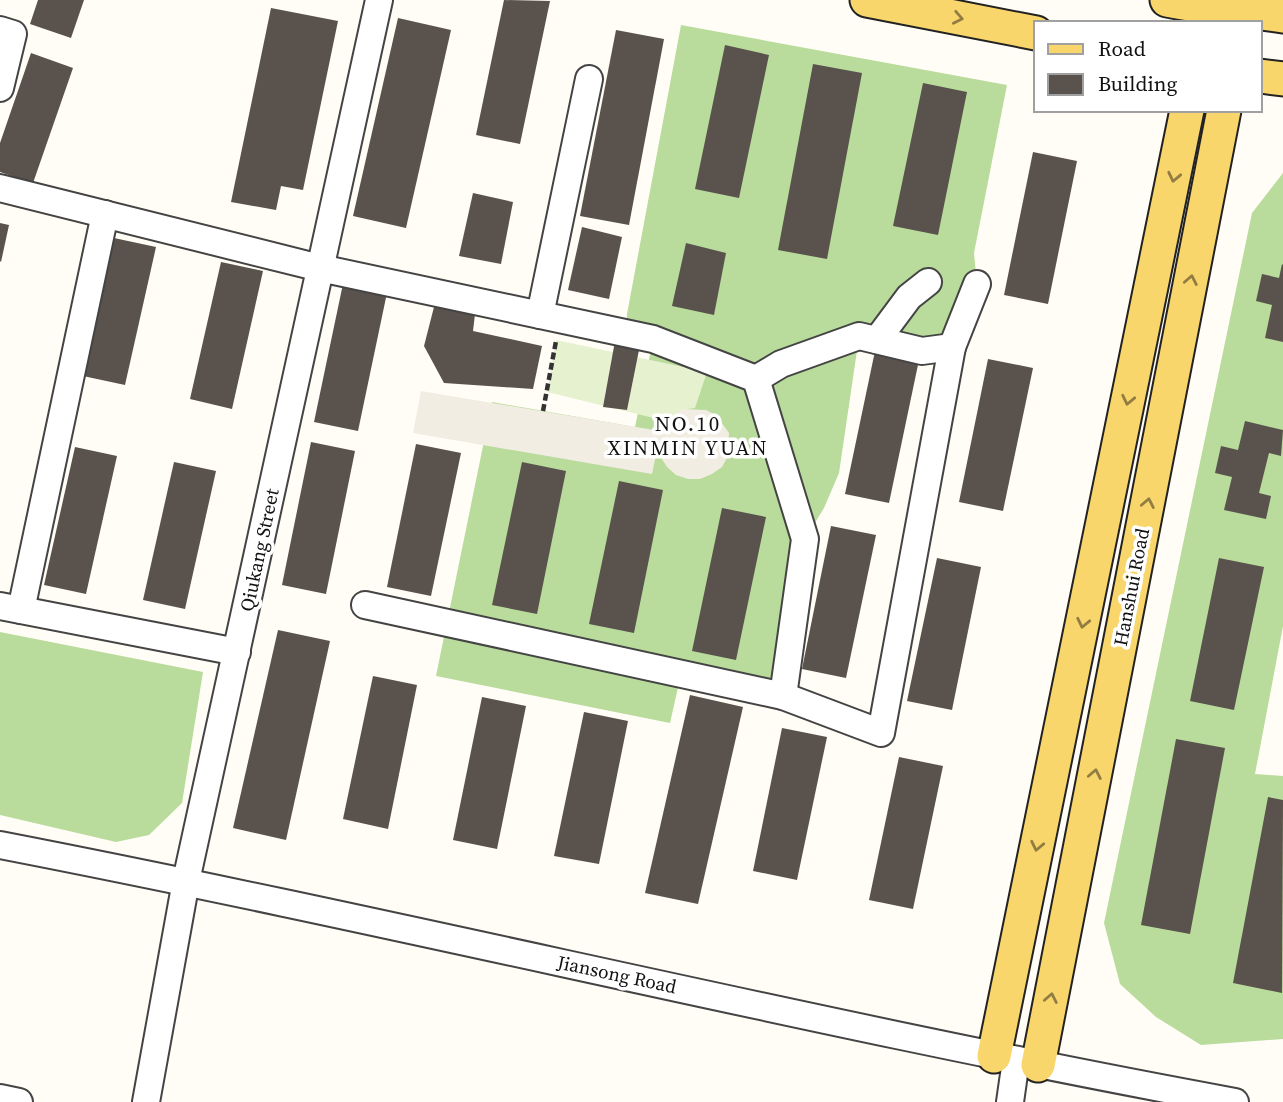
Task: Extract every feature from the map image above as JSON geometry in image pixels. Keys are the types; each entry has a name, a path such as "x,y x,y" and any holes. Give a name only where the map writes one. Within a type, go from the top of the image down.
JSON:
{"main road":[{"path":"867,0 1034,33"},
{"path":"1167,0 1208,10 1283,16"},
{"path":"1262,76 1283,79"},
{"name":"Hanshui Road","path":"1016,1060 1187,112"},
{"name":"Hanshui Road","path":"1016,1060 1224,112"}],"street":[{"name":"Qiukang Street","path":"146,1102 186,881 379,0"},
{"path":"0,30 13,34 0,88"},
{"path":"550,317 589,79"},
{"path":"0,188 320,268 653,339 756,379"},
{"path":"105,214 11,608 237,652"},
{"path":"877,340 909,297 928,282"},
{"path":"365,605 783,696 881,733 952,346 977,284"},
{"path":"756,379 781,364 859,336 922,351 952,346"},
{"path":"756,379 805,539 783,696"},
{"name":"Jiansong Road","path":"0,845 186,881 1016,1060 1235,1102"},
{"path":"1010,1102 1016,1060"},
{"path":"0,1098 19,1102"}],"path":[{"path":"543,411 550,317"}],"green space":[{"path":"681,25 1007,85 974,253 977,284 952,347 859,337 839,473 824,508 805,539 783,696 681,674 670,723 436,676 492,402 635,427 653,340 626,333 627,314"},
{"path":"1283,173 1283,626 1255,774 1283,776 1283,1039 1201,1045 1156,1017 1120,984 1104,923 1252,213"},
{"path":"556,340 707,372 695,408 679,412 666,421 547,392"},
{"path":"0,632 203,672 182,803 149,835 116,842 0,815"}],"shaded area":[{"path":"421,391 660,431 674,414 684,409 706,410 716,415 729,433 728,456 722,467 712,474 700,479 688,479 676,475 667,467 660,456 658,445 652,474 413,433"}],"building":[{"path":"38,0 84,0 71,38 30,24"},
{"path":"504,0 550,1 520,144 476,135"},
{"path":"271,8 338,21 303,190 281,186 276,210 231,202"},
{"path":"398,18 451,30 406,228 353,216"},
{"path":"616,30 664,39 629,225 580,216"},
{"path":"725,45 769,55 739,198 695,189"},
{"path":"31,53 73,68 33,183 0,172 0,143"},
{"path":"813,64 862,73 827,259 778,250"},
{"path":"923,83 967,92 938,235 893,226"},
{"path":"1033,152 1077,161 1048,304 1004,295"},
{"path":"473,193 513,202 501,264 459,256"},
{"path":"0,223 9,225 1,262 0,261"},
{"path":"582,227 622,237 609,299 568,290"},
{"path":"114,238 156,247 125,385 83,376"},
{"path":"686,243 726,253 714,315 672,306"},
{"path":"221,262 263,271 232,409 190,399"},
{"path":"1282,264 1283,342 1265,338 1272,305 1256,301 1262,274 1279,278"},
{"path":"344,279 388,288 358,431 314,422"},
{"path":"434,307 475,314 473,331 542,346 533,389 444,383 424,346"},
{"path":"615,341 640,345 627,410 603,407"},
{"path":"875,351 919,360 889,503 845,494"},
{"path":"988,359 1033,368 1003,511 959,502"},
{"path":"1245,421 1283,430 1281,456 1269,453 1259,493 1271,496 1266,519 1224,510 1232,477 1215,473 1221,446 1238,450"},
{"path":"311,442 355,451 326,594 282,585"},
{"path":"416,444 461,453 431,596 387,587"},
{"path":"75,447 117,456 86,594 44,585"},
{"path":"174,462 216,471 185,609 143,600"},
{"path":"522,462 566,471 537,614 492,605"},
{"path":"619,481 663,490 634,633 589,624"},
{"path":"722,508 766,517 736,660 692,651"},
{"path":"831,526 876,535 846,678 802,669"},
{"path":"937,558 981,567 952,710 907,701"},
{"path":"1219,558 1264,567 1234,710 1190,701"},
{"path":"278,630 330,641 286,840 233,828"},
{"path":"373,676 417,685 388,829 343,819"},
{"path":"690,695 743,707 698,904 645,893"},
{"path":"482,697 526,706 497,849 453,840"},
{"path":"584,712 628,721 599,864 554,856"},
{"path":"782,728 827,737 797,880 753,871"},
{"path":"1176,739 1225,748 1190,934 1141,925"},
{"path":"899,757 943,766 913,909 869,900"},
{"path":"1268,797 1283,800 1282,993 1233,983"}],"district":[{"name":"NO.10 XINMIN YUAN","path":"688,435"}]}
